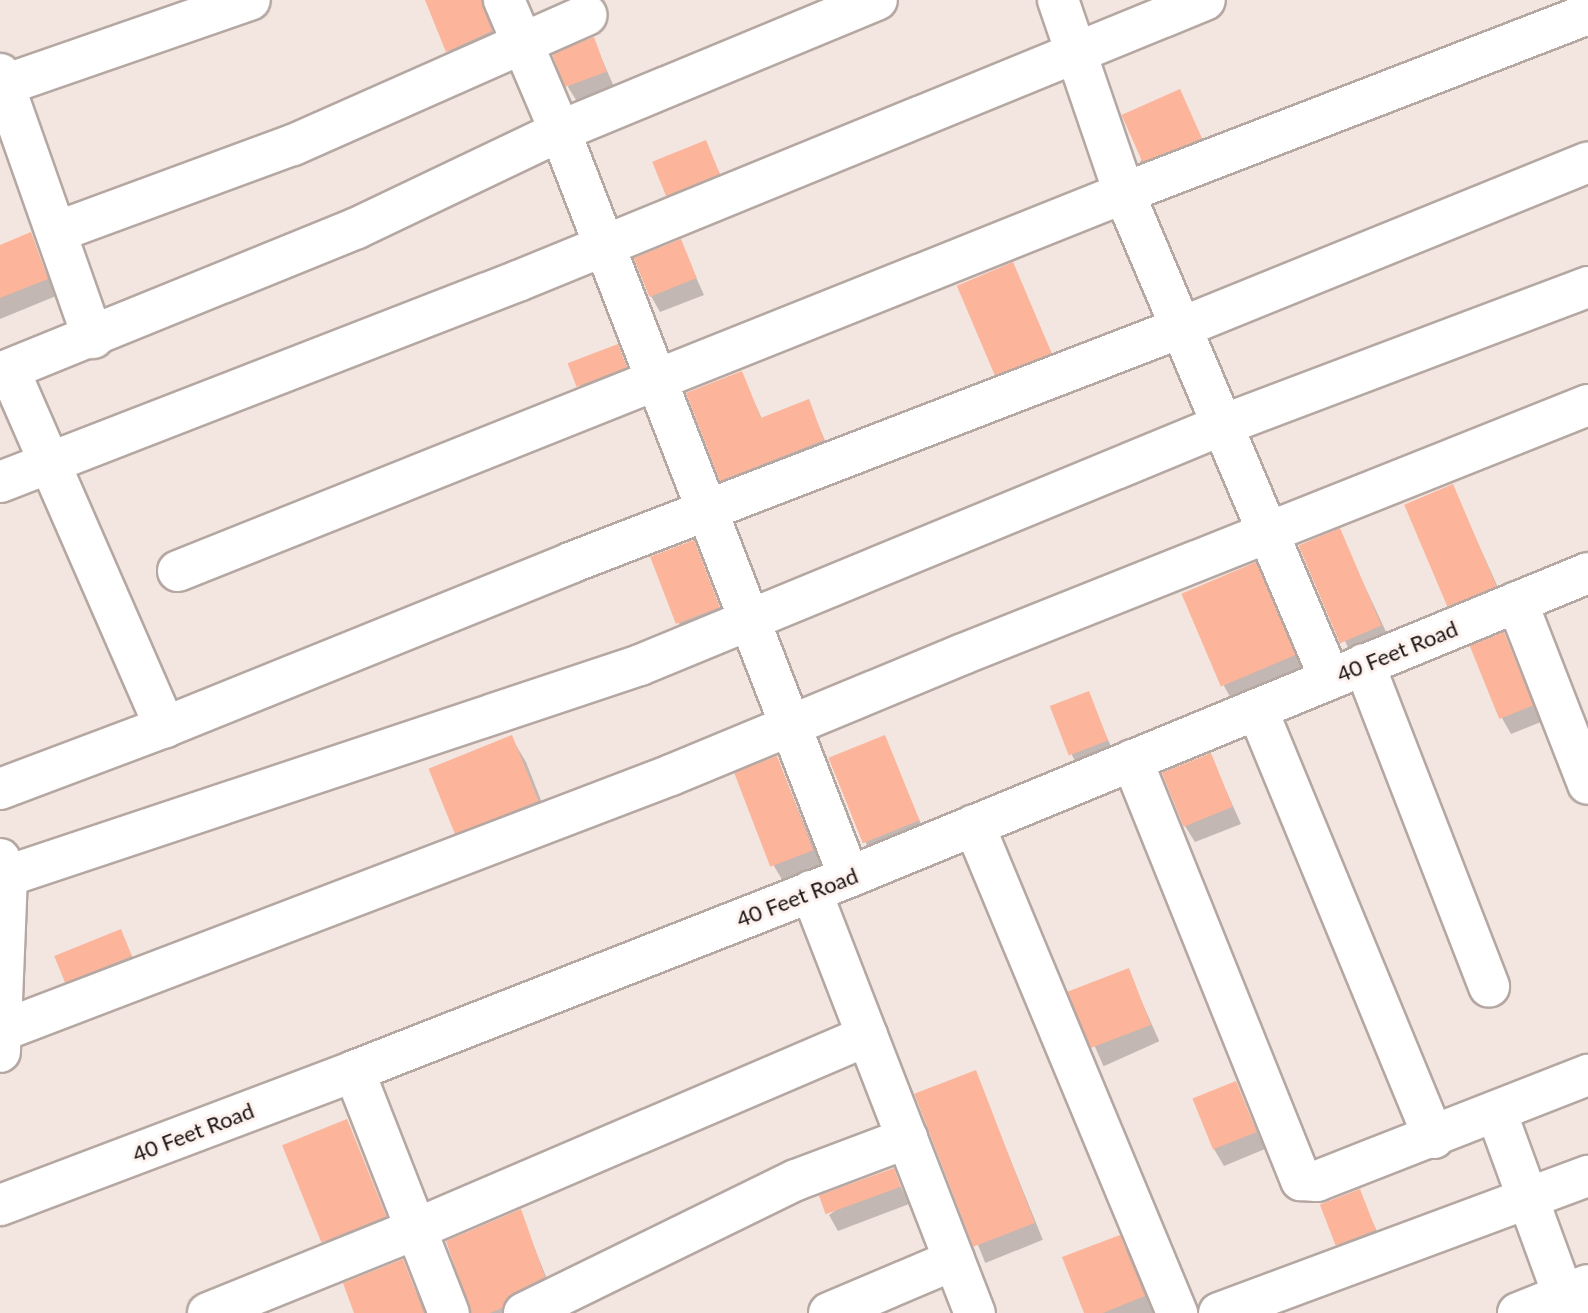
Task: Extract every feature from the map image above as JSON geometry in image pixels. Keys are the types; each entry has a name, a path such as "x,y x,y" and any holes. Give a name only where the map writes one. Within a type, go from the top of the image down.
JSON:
{"street":[{"path":"93,338 2,79 250,0"},
{"path":"504,0 560,131 849,877"},
{"path":"165,727 5,371 93,338 357,228 560,131 877,0"},
{"path":"1058,0 1124,193 1220,426 1267,533 1347,671 1489,987"},
{"path":"0,482 603,246 1205,0"},
{"path":"178,571 1124,193 1588,14"},
{"path":"56,232 293,145 586,15"},
{"path":"0,789 165,727 707,510 1180,328 1588,162"},
{"path":"0,1052 4,868 640,665 1220,426 1588,287"},
{"path":"1,1031 656,781 1588,405"},
{"name":"40 Feet Road","path":"0,1205 354,1071 849,877 1588,573"},
{"path":"1517,602 1588,784"},
{"path":"1257,709 1434,1138"},
{"path":"1132,760 1301,1180 1317,1181 1497,1114 1588,1075"},
{"path":"974,825 1177,1313"},
{"path":"811,891 975,1313"},
{"path":"208,1313 416,1229 867,1036"},
{"path":"354,1071 449,1313"},
{"path":"1497,1114 1528,1200 1573,1298 1518,1313"},
{"path":"524,1313 734,1209 907,1138"},
{"path":"1219,1313 1588,1176"},
{"path":"829,1313 954,1260"}],"building":[{"path":"425,0 481,0 492,31 446,52"},
{"path":"594,37 607,72 564,87 552,52"},
{"path":"1180,89 1202,138 1143,164 1122,115"},
{"path":"706,140 720,174 666,196 652,162"},
{"path":"31,232 48,279 0,298 0,245"},
{"path":"681,239 697,278 649,297 634,258"},
{"path":"1013,262 1052,353 996,377 957,286"},
{"path":"618,344 627,367 577,387 568,363"},
{"path":"742,371 761,418 809,399 824,440 720,481 686,393"},
{"path":"1453,484 1496,586 1448,607 1404,505"},
{"path":"1340,528 1381,626 1340,643 1299,546"},
{"path":"694,540 720,607 676,624 650,557"},
{"path":"1256,562 1295,655 1221,687 1181,594"},
{"path":"1504,632 1534,705 1499,719 1470,646"},
{"path":"1089,691 1108,740 1069,756 1050,706"},
{"path":"512,735 539,801 455,835 429,769"},
{"path":"885,735 919,820 863,843 828,758"},
{"path":"1211,753 1233,807 1184,827 1162,773"},
{"path":"777,756 813,850 770,867 734,772"},
{"path":"121,929 132,956 65,983 54,956"},
{"path":"1129,968 1151,1025 1089,1049 1067,992"},
{"path":"976,1070 1035,1223 973,1247 914,1094"},
{"path":"1236,1081 1257,1132 1213,1150 1192,1099"},
{"path":"347,1119 386,1216 321,1243 282,1145"},
{"path":"894,1168 901,1187 826,1214 819,1195"},
{"path":"1360,1189 1376,1230 1336,1245 1320,1204"},
{"path":"521,1209 545,1277 513,1293 502,1308 490,1313 471,1313 446,1241"},
{"path":"1120,1235 1145,1296 1103,1313 1084,1313 1062,1257"},
{"path":"403,1259 424,1313 354,1313 343,1283"}]}
